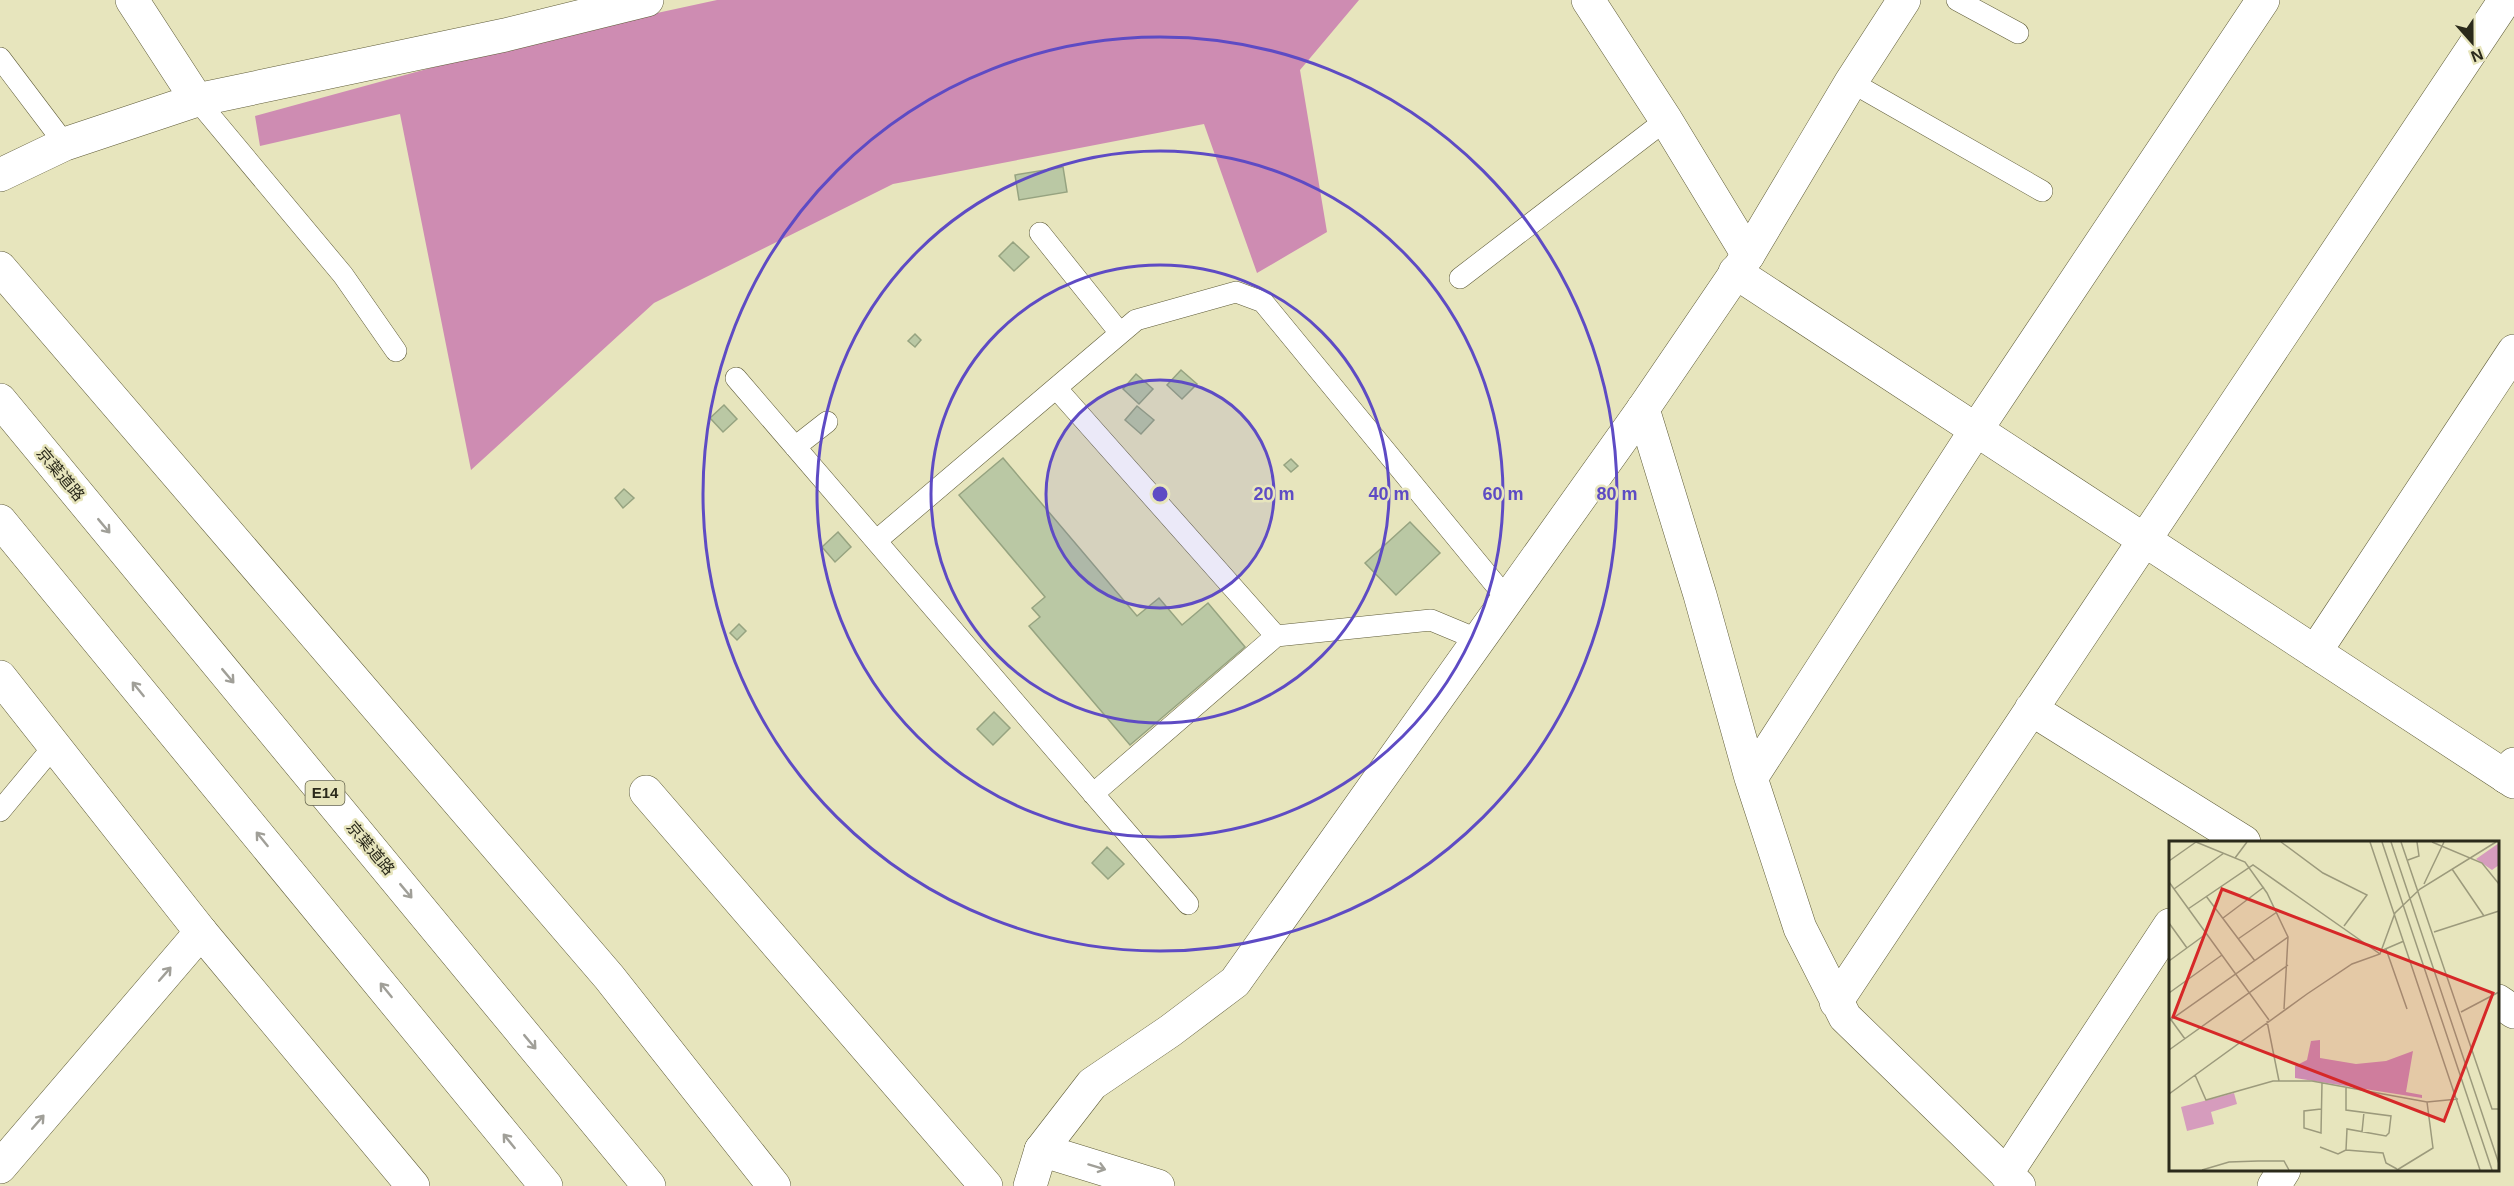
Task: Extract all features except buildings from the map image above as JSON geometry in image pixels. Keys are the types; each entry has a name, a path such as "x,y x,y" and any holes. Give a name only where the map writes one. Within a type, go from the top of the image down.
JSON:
{"main road":[{"path":"132,0 197,99"},
{"path":"0,176 65,144 197,99 505,35 647,0"},
{"path":"1588,0 1666,120 1741,264 1976,430 2315,652 2511,774"},
{"path":"1030,1186 1041,1149 1092,1084 1170,1031 1234,982 1643,409 1741,264 1851,82 1904,0"},
{"path":"1751,778 1976,430 2263,0"},
{"path":"1836,1002 2505,0"},
{"path":"0,268 609,977 774,1186"},
{"path":"2315,652 2514,351"},
{"name":"京葉道路","path":"0,400 649,1186"},
{"path":"1643,409 1700,595 1751,778 1800,928 1845,1017 2012,1180 2169,927"},
{"path":"0,521 546,1186"},
{"path":"0,677 201,932 410,1185"},
{"path":"2031,709 2234,840"},
{"path":"646,792 986,1186"},
{"path":"0,1167 201,932"},
{"path":"2499,1003 2514,1012"},
{"path":"1041,1149 1158,1186"},
{"path":"2274,1186 2283,1171"}],"lane":[{"path":"1957,0 2018,33"},
{"path":"0,58 65,144"},
{"path":"1851,82 2042,191"},
{"path":"197,99 343,275 396,351"},
{"path":"1460,278 1666,120"},
{"path":"1040,233 1120,333"},
{"path":"876,541 1137,320 1236,292 1263,302 1508,600"},
{"path":"736,378 1188,904"},
{"path":"1056,388 1276,636"},
{"path":"795,447 827,422"},
{"path":"1093,794 1276,636 1431,620 1479,640"},
{"path":"0,811 54,746"}],"shaded area":[{"path":"717,0 1359,0 1300,70 1327,232 1257,273 1204,124 893,184 654,303 471,470 400,114 260,146 255,116 537,39"}]}
